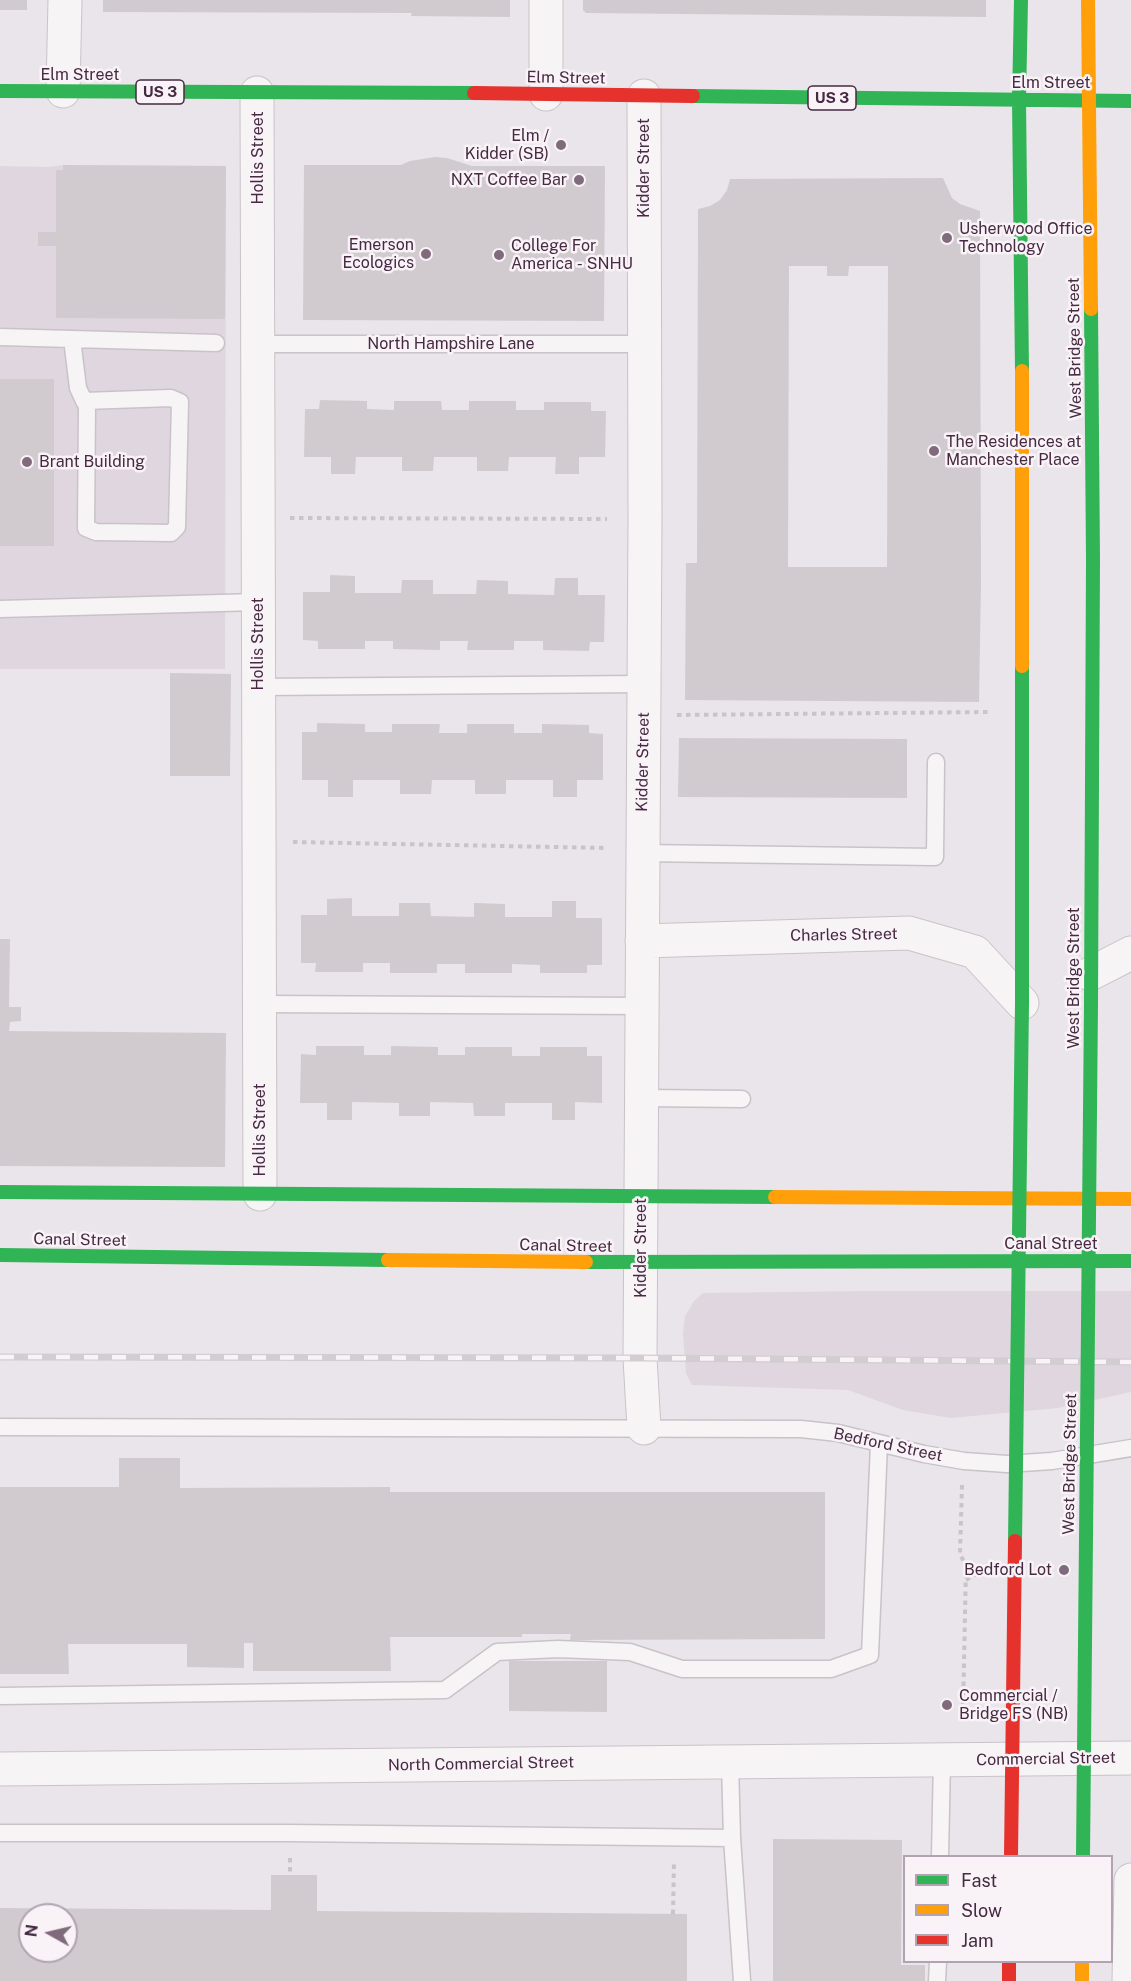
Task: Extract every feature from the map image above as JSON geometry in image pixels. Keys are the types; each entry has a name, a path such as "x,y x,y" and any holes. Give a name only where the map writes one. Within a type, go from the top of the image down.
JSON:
{"main road":[{"path":"1011,1855 1022,1003 1022,318 1019,100 1021,0"},
{"name":"West Bridge Street","path":"1083,1855 1093,560 1088,0"},
{"name":"Elm Street","path":"0,91 546,94 1131,101"},
{"path":"0,1192 1131,1199"},
{"name":"Canal Street","path":"0,1255 642,1263 1131,1261"},
{"path":"1009,1963 1009,1981"},
{"path":"1082,1963 1082,1981"}],"street":[{"path":"63,91 65,0"},
{"path":"546,0 546,94"},
{"name":"Hollis Street","path":"257,93 260,1194"},
{"name":"Kidder Street","path":"644,96 644,684 640,1358 644,1428"},
{"name":"Charles Street","path":"642,941 909,933 975,952 1022,1003"},
{"path":"1090,989 1131,953"},
{"name":"Commercial Street","path":"951,1760 1131,1758"},
{"name":"North Commercial Street","path":"0,1769 951,1760"},
{"path":"1129,1981 1131,1880"}],"lane":[{"path":"0,337 216,343"},
{"path":"72,339 78,388 84,401 87,406 86,528 96,532 171,533 177,527 180,402 171,398 84,401"},
{"name":"North Hampshire Lane","path":"259,344 644,344"},
{"path":"0,609 258,602"},
{"path":"258,687 644,684"},
{"path":"642,853 934,857 936,762"},
{"path":"260,1004 642,1006"},
{"path":"642,1098 742,1099"},
{"name":"Bedford Street","path":"0,1426 801,1429 838,1433 879,1444 964,1461 1007,1464 1052,1461 1131,1448"},
{"path":"0,1696 445,1690 497,1652 558,1649 630,1652 682,1669 831,1669 870,1655 879,1444"},
{"path":"940,1855 951,1760"},
{"path":"730,1762 732,1838 742,1981"},
{"path":"0,1833 289,1833 732,1838"},
{"path":"938,1963 938,1981"}],"path":[{"path":"289,518 607,519"},
{"path":"672,715 991,712"},
{"path":"286,842 607,848"},
{"path":"960,1514 960,1554 966,1566 963,1711"},
{"path":"966,1581 987,1568"},
{"path":"673,1914 674,1858"}],"shaded area":[{"path":"0,166 226,166 225,669 0,669"},
{"path":"1131,1291 1131,1392 1058,1408 951,1418 903,1410 848,1390 692,1385 686,1373 683,1334 685,1316 694,1301 703,1293"}],"building":[{"path":"0,0 27,0 27,10 0,10"},
{"path":"103,0 510,0 510,17 411,16 412,13 103,12"},
{"path":"583,0 986,0 986,17 586,13 583,10"},
{"path":"435,157 447,158 472,166 605,166 604,321 303,320 304,165 401,165 410,161"},
{"path":"63,165 226,166 225,319 56,318 56,246 38,246 38,232 56,232 56,170 63,170"},
{"name":"The Residences at Manchester Place","path":"943,178 952,198 960,204 980,211 979,702 685,700 686,563 697,563 698,209 720,200 727,190 730,179","holes":["789,266 827,266 827,276 848,276 849,266 888,266 887,567 788,567"]},
{"name":"Brant Building","path":"0,379 54,379 54,546 0,546"},
{"path":"320,400 367,401 367,409 394,410 394,401 441,401 442,410 469,410 469,401 516,401 516,410 544,410 544,402 591,402 591,411 606,411 605,457 579,457 579,474 555,474 556,457 509,457 508,471 477,471 477,457 434,457 433,471 402,471 402,457 356,457 355,474 331,474 331,457 304,457 305,409 319,409"},
{"path":"330,575 355,576 355,593 401,593 402,580 433,580 433,594 476,594 477,580 508,581 508,594 554,595 555,578 578,578 578,595 605,595 604,642 590,642 589,651 543,650 543,641 514,641 514,650 467,650 468,641 440,641 440,650 393,649 393,641 365,641 365,649 318,649 318,641 303,640 303,592 330,592"},
{"path":"170,673 231,674 230,776 170,776"},
{"path":"317,723 365,724 365,732 392,732 392,724 440,724 439,733 467,733 467,724 514,724 514,733 542,733 542,724 589,725 589,733 603,734 603,780 577,780 577,797 553,797 553,780 506,780 506,794 475,794 475,780 432,780 431,794 400,794 400,780 353,780 353,797 328,797 328,780 302,780 302,732 317,732"},
{"path":"679,738 907,739 907,798 678,797"},
{"path":"352,898 352,916 399,916 399,903 430,903 431,916 474,917 474,903 505,904 505,917 552,917 552,901 576,901 576,918 602,918 602,965 587,965 587,973 540,973 540,965 512,964 512,973 465,973 465,964 437,964 437,973 390,973 390,963 363,963 363,972 315,972 316,963 301,963 301,915 327,915 327,899"},
{"path":"0,939 10,939 9,1007 21,1007 21,1021 10,1022 9,1031 226,1033 225,1167 0,1166"},
{"path":"316,1046 364,1046 364,1055 391,1055 391,1046 438,1047 438,1055 465,1055 465,1047 512,1047 512,1056 540,1056 540,1047 587,1047 587,1056 602,1056 602,1103 575,1102 575,1120 552,1120 552,1103 505,1103 505,1116 474,1116 473,1103 430,1102 430,1116 399,1116 399,1103 352,1102 352,1120 327,1120 327,1103 300,1103 301,1054 316,1055"},
{"path":"119,1458 180,1458 180,1488 390,1487 390,1492 825,1492 825,1639 570,1640 571,1634 522,1634 522,1637 390,1637 391,1671 253,1671 253,1643 244,1643 244,1668 187,1667 187,1644 68,1644 69,1674 0,1674 0,1487 119,1487"},
{"path":"509,1661 607,1661 607,1712 509,1711"},
{"path":"773,1839 902,1840 901,1965 925,1965 925,1981 773,1981"},
{"path":"271,1875 317,1875 317,1911 687,1914 687,1981 0,1981 0,1908 18,1908 18,1963 78,1963 78,1909 271,1910"}],"railway":[{"path":"0,1357 640,1358 1131,1362"}],"traffic: fast":[{"path":"1021,0 1019,100 1022,371"},
{"path":"0,91 474,93"},
{"path":"693,96 1131,101"},
{"path":"1091,309 1093,560 1091,1004"},
{"path":"1022,666 1022,1003"},
{"path":"1015,1541 1022,1003"},
{"path":"1083,1855 1091,1004"},
{"path":"0,1192 775,1197"},
{"path":"0,1255 388,1260"},
{"path":"586,1262 1131,1261"}],"traffic: slow":[{"path":"1088,0 1091,309"},
{"path":"1022,371 1022,666"},
{"path":"775,1197 1131,1199"},
{"path":"388,1260 586,1262"},
{"path":"1082,1963 1082,1981"}],"traffic: jam":[{"path":"474,93 693,96"},
{"path":"1011,1855 1015,1541"},
{"path":"1009,1963 1009,1981"}],"place":[{"name":"Elm / Kidder (SB)","path":"561,145"},
{"name":"NXT Coffee Bar","path":"579,180"},
{"name":"Usherwood Office Technology","path":"947,238"},
{"name":"Emerson Ecologics","path":"426,254"},
{"name":"College For America - SNHU","path":"499,255"},
{"name":"The Residences at Manchester Place","path":"934,451"},
{"name":"Brant Building","path":"27,462"},
{"name":"Bedford Lot","path":"1064,1570"},
{"name":"Commercial / Bridge FS (NB)","path":"947,1705"}]}
